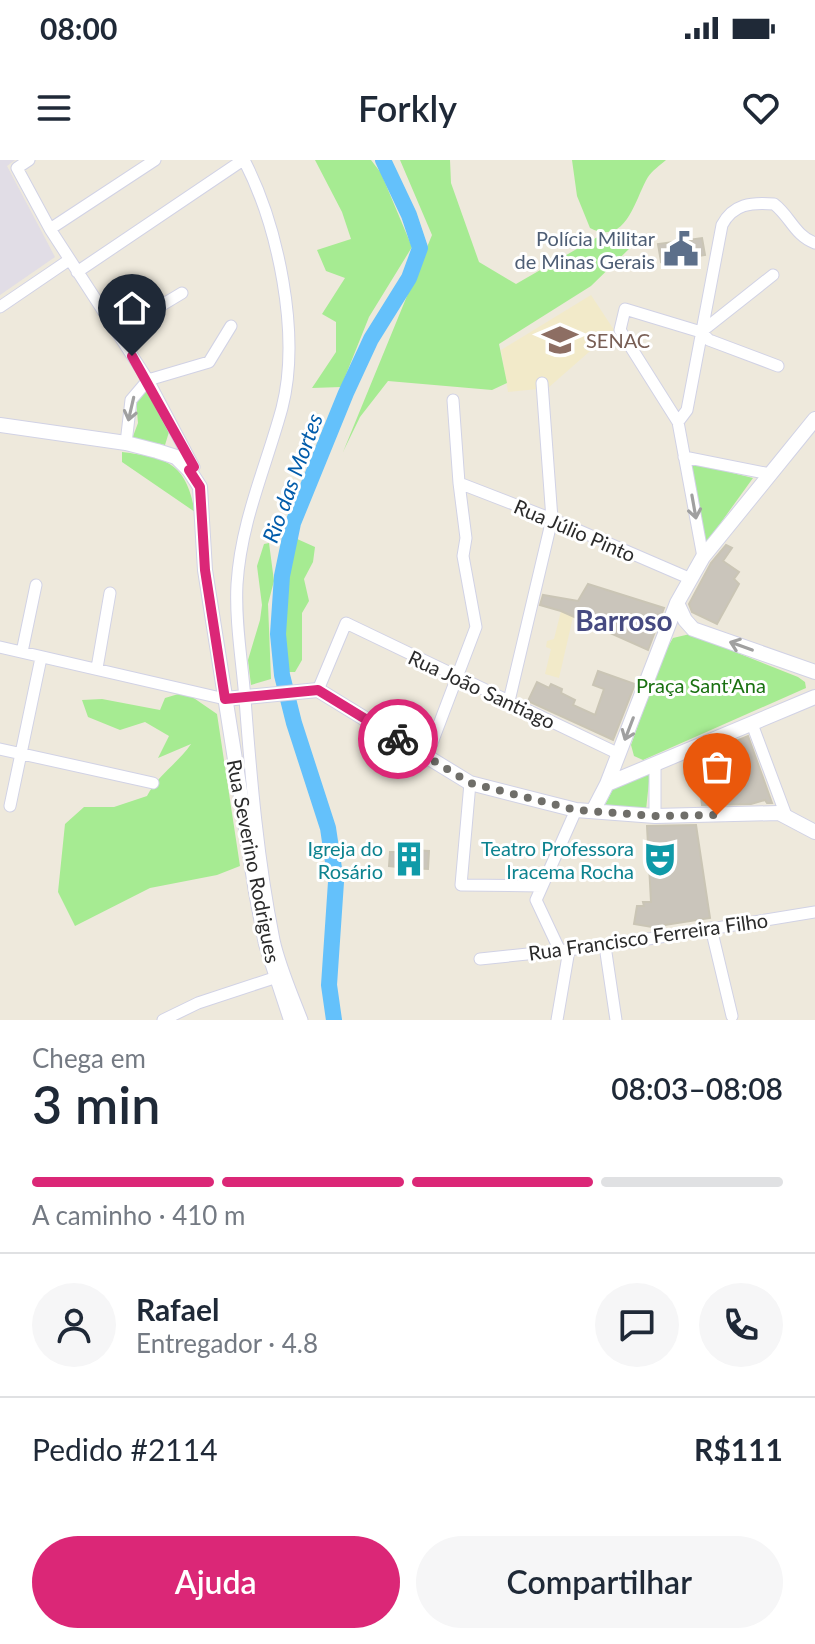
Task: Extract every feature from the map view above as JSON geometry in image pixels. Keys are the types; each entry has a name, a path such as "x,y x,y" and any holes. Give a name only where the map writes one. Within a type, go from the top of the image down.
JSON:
{"street":[{"path":"0,425 126,443 176,457 189,470 194,467 148,380 69,260 17,168 29,160"},
{"path":"50,229 155,160"},
{"path":"77,272 244,160 256,184 272,234 283,281 289,340 283,403 245,522 237,585 250,773 275,942 302,1020"},
{"path":"678,422 687,410 722,225 728,212 745,205 774,204 787,214 793,228 803,239 815,243"},
{"path":"0,307 69,260"},
{"path":"701,332 773,275"},
{"path":"117,332 182,293"},
{"path":"703,557 678,422 620,330 625,309 701,332 709,340 778,366"},
{"path":"126,443 131,400 148,380 209,362 231,326"},
{"path":"509,701 552,519 542,383"},
{"path":"427,756 476,627 463,556 466,538 453,400"},
{"path":"593,811 607,784 677,603 703,557 815,419"},
{"path":"684,457 770,474"},
{"name":"Rua Severino Rodrigues","path":"189,470 200,487 205,570 256,892 266,944 291,1020"},
{"name":"Rua Júlio Pinto","path":"459,483 691,579"},
{"path":"22,652 36,585"},
{"path":"97,668 110,593"},
{"path":"677,603 693,629 811,671 813,689 800,703"},
{"name":"Rua João Santiago","path":"318,690 346,623 619,754"},
{"path":"664,640 693,629"},
{"path":"0,647 225,699 318,690 470,783 576,810 655,816 779,813 815,832"},
{"path":"10,806 41,658"},
{"path":"607,784 815,697"},
{"path":"752,724 787,818"},
{"path":"0,749 153,783"},
{"path":"655,765 655,816"},
{"path":"470,783 461,885 542,886"},
{"path":"557,1020 564,950 536,900 576,810"},
{"name":"Rua Francisco Ferreira Filho","path":"480,959 605,946 815,912"},
{"path":"711,928 732,1016"},
{"path":"605,946 616,1020"},
{"path":"163,1020 198,1003 277,977"}],"shaded area":[{"path":"0,160 15,160 7,166 55,257 0,295"},
{"name":"SENAC","path":"591,295 614,330 548,388 508,392 501,350"},
{"path":"561,611 573,617 559,678 545,674 551,649 546,647 547,641 554,639"}],"green space":[{"path":"315,160 371,160 381,173 412,247 369,317 341,387 312,388 336,352 336,322 322,314 345,278 326,271 317,250 351,239 342,212"},
{"path":"400,160 450,160 451,183 479,262 516,284 601,235 612,235 631,247 591,286 499,344 507,383 492,390 388,381 360,417 343,452 432,235"},
{"path":"572,160 666,160 648,177 621,226 603,232 590,228 577,196"},
{"path":"147,389 155,398 169,432 165,445 132,439 138,423 136,400"},
{"path":"122,452 152,457 172,466 186,483 195,512 122,462"},
{"path":"688,462 753,478 704,546"},
{"path":"295,538 315,547 313,562 304,579 309,601 302,613 302,660 295,672 287,672 285,605"},
{"path":"269,543 274,581 268,604 271,679 251,685 248,660 262,605 257,566 264,544"},
{"name":"Praça Sant'Ana","path":"690,634 798,677 805,682 806,688 643,760 634,756 631,745 663,655 673,638"},
{"path":"185,692 217,714 240,866 217,875 150,888 75,926 58,892 65,824 84,807 114,807 147,796 191,744 158,758 169,736 145,722 120,730 88,717 82,700 102,699 160,710 165,698"},
{"path":"650,772 646,810 604,807 614,787"}],"building":[{"name":"Polícia Militar de Minas Gerais","path":"702,238 705,255 661,262 658,244"},
{"path":"726,545 732,548 723,561 739,572 734,579 739,584 717,624 692,612 689,604 711,563"},
{"path":"588,584 664,608 648,650 561,611 540,605 543,595 578,601"},
{"path":"598,671 635,684 613,740 528,701 537,682 549,688 551,684 575,700 573,705 595,715 604,689 593,685"},
{"path":"748,736 772,803 765,800 751,804 702,805 701,797 716,795 715,790 726,789 719,774 706,779 697,757"},
{"path":"696,825 710,918 652,927 634,924 637,906 651,902 647,826"},
{"name":"Igreja do Rosário","path":"400,844 410,844 410,850 429,851 428,869 407,868 407,873 397,872 398,867 389,866 390,852 400,852"}],"waterway":[{"name":"Rio das Mortes","path":"334,1020 329,985 336,882 328,828 282,675 278,634 282,576 293,523 346,393 371,339 409,278 420,248 409,215 383,160"}],"way so far":[{"path":"398,739 470,783 576,810 655,816 717,815"}],"place":[{"name":"Polícia Militar de Minas Gerais","path":"681,249"},
{"name":"SENAC","path":"560,340"},
{"name":"Igreja do Rosário","path":"409,859"},
{"name":"Teatro Professora Iracema Rocha","path":"660,859"}],"district":[{"name":"Barroso","path":"624,620"}],"route":[{"path":"132,356 194,467 189,470 200,487 205,570 225,699 318,690 398,739"}]}
